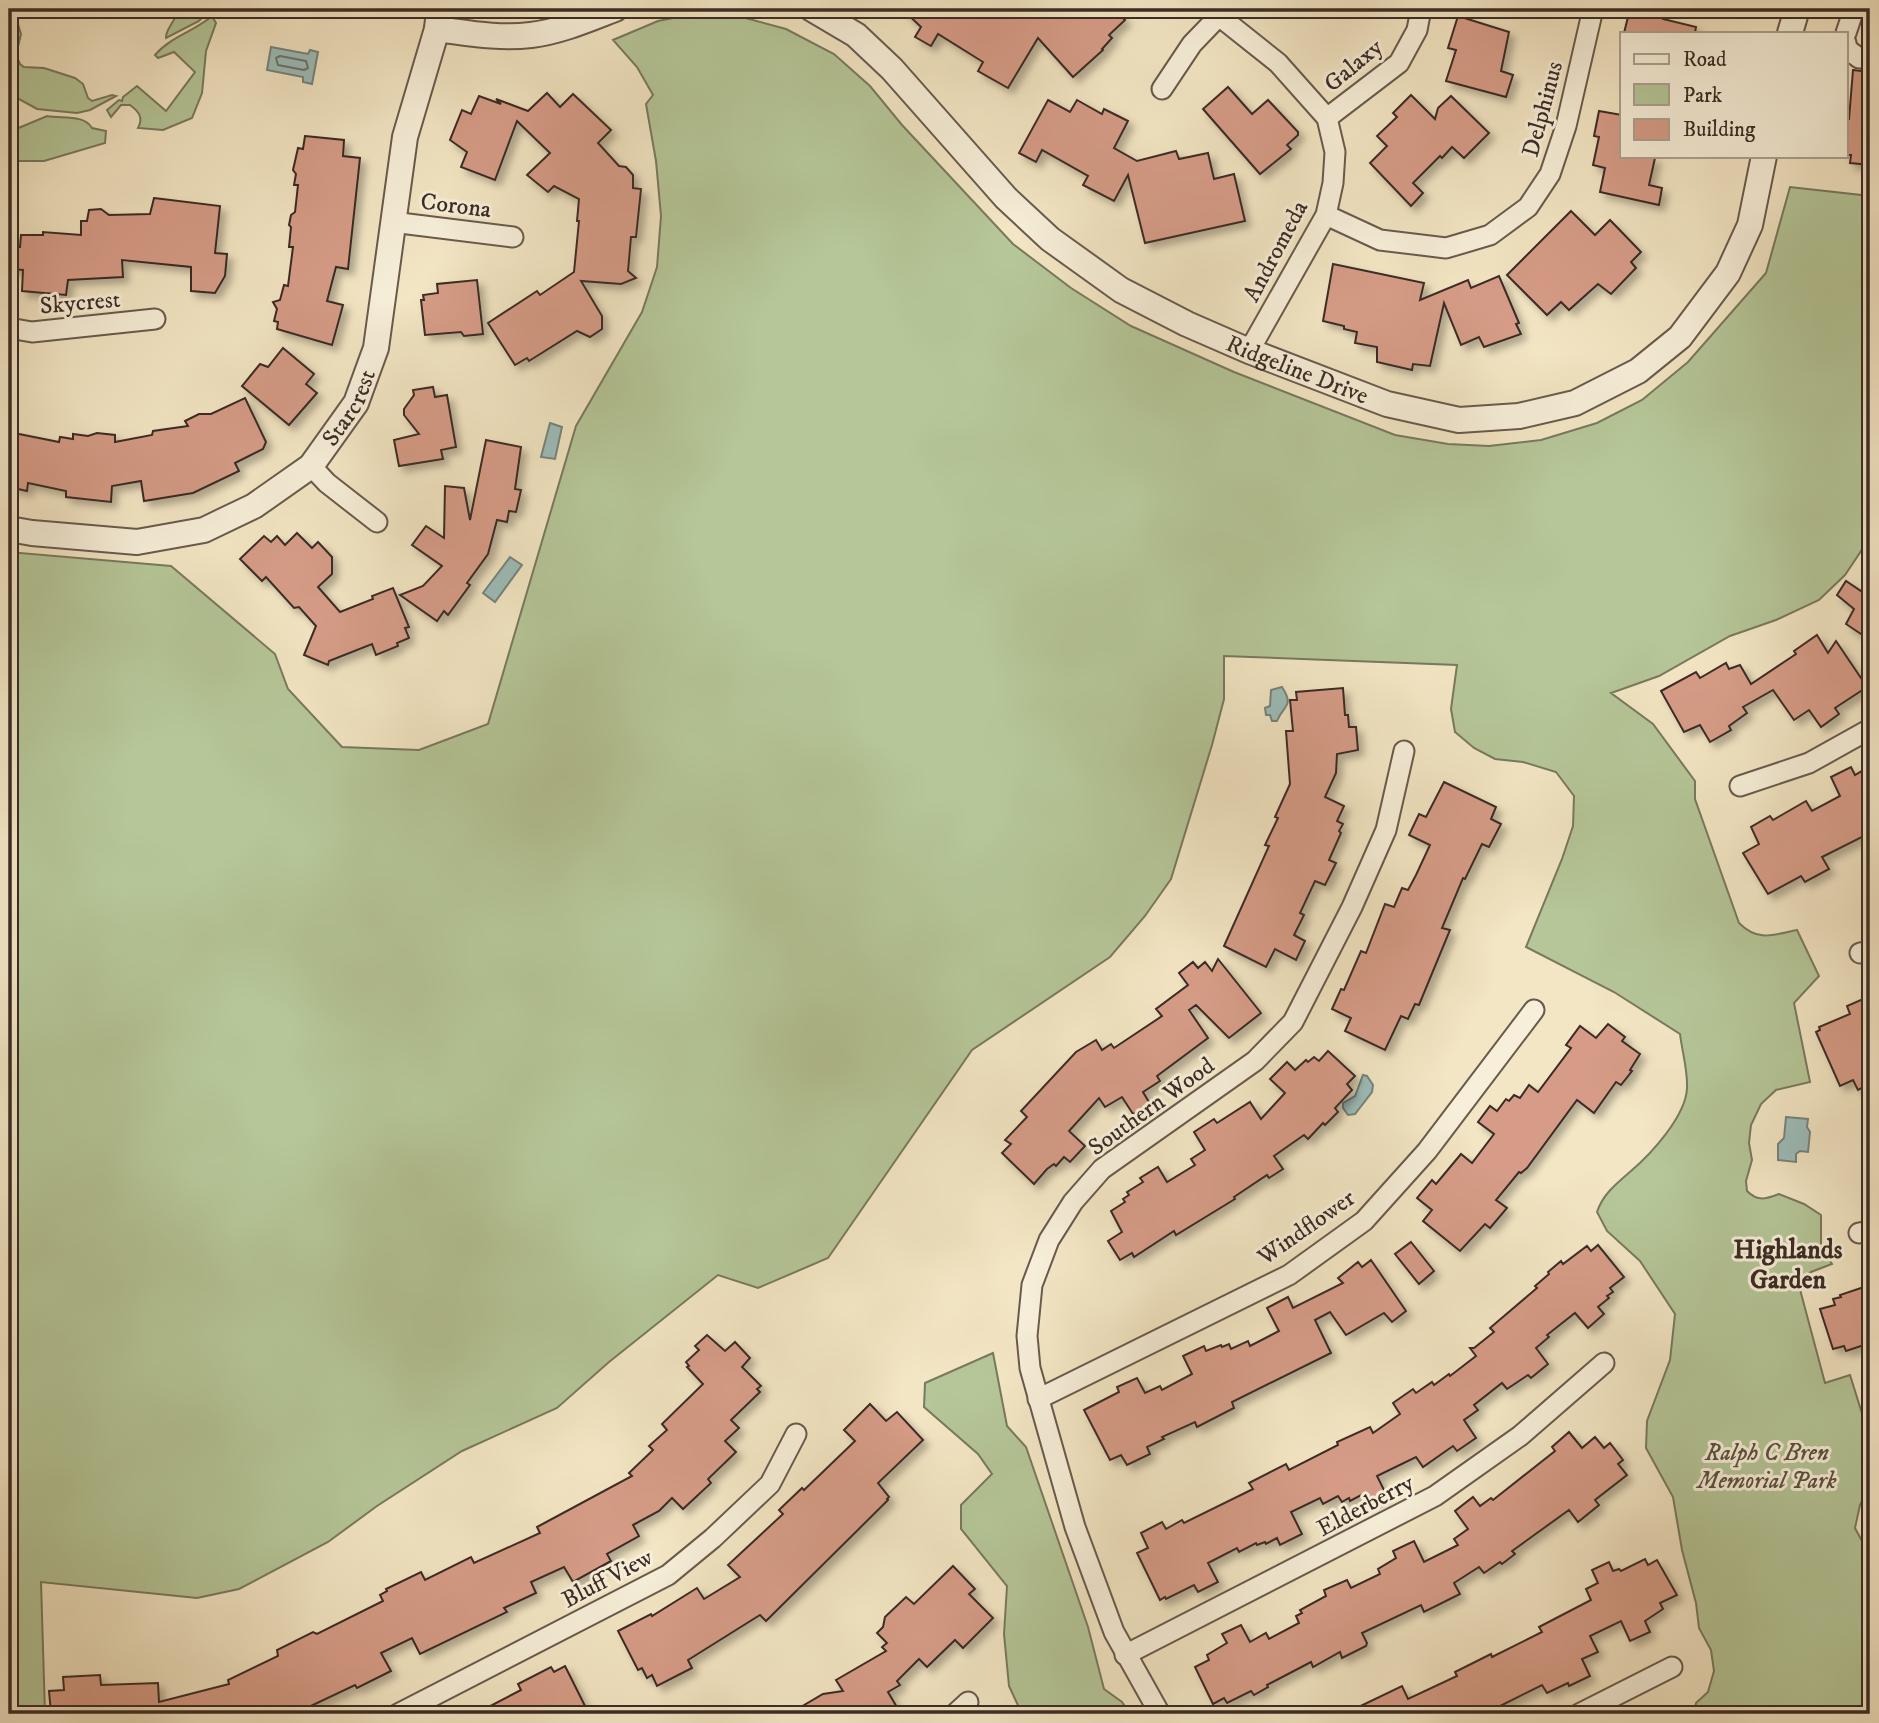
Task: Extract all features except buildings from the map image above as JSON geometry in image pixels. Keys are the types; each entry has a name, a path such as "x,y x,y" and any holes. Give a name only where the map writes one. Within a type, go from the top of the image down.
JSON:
{"street":[{"path":"438,19 486,36 533,35 578,23 615,9"},
{"name":"Ridgeline Drive","path":"812,9 856,34 892,69 1006,198 1050,239 1121,290 1187,324 1249,351 1387,404 1459,420 1519,416 1575,404 1638,372 1680,337 1728,273 1749,225 1764,158"},
{"name":"Galaxy","path":"1327,118 1399,63 1417,30 1421,9"},
{"name":"Delphinus","path":"1326,215 1380,240 1446,248 1490,235 1528,207 1550,174 1566,125 1593,9"},
{"path":"1790,32 1797,9"},
{"path":"1846,32 1854,9"},
{"path":"1162,89 1217,12"},
{"name":"Andromeda","path":"1217,12 1278,63 1327,118 1335,152 1333,183 1326,215 1249,351"},
{"name":"Starcrest","path":"9,529 137,542 204,530 254,506 311,467 356,403 376,348 405,137 438,19"},
{"path":"1848,51 1859,58 1870,57"},
{"name":"Corona","path":"392,222 513,237"},
{"name":"Skycrest","path":"9,328 32,332 155,319"},
{"path":"311,467 377,522"},
{"path":"1740,786 1809,763 1870,729"},
{"name":"Southern Wood","path":"1160,1714 1114,1632 1075,1527 1030,1368 1027,1336 1032,1284 1048,1240 1073,1202 1102,1168 1255,1061 1293,1022 1352,907 1386,830 1404,751"},
{"name":"Windflower","path":"1038,1399 1289,1275 1364,1221 1427,1151 1534,1010"},
{"name":"Elderberry","path":"1125,1655 1435,1496 1520,1436 1604,1363"},
{"name":"Bluff View","path":"398,1714 668,1576 770,1484 796,1434"},
{"path":"1580,1714 1672,1667"}],"green space":[{"path":"9,9 17,9 21,34 16,55 20,64 75,78 83,84 88,98 92,101 116,96 90,110 77,113 37,109 17,98 9,87"},
{"path":"178,9 211,9 199,21 166,38"},
{"name":"Ralph C Bren Memorial Park","path":"727,13 786,29 834,54 870,86 902,125 1013,244 1071,288 1131,326 1234,372 1395,435 1448,444 1489,446 1541,440 1597,423 1642,400 1688,362 1766,273 1790,187 1870,196 1870,532 1865,545 1845,575 1819,600 1776,620 1730,636 1659,676 1611,693 1653,724 1695,781 1695,799 1739,923 1753,933 1766,936 1797,930 1819,976 1794,1003 1810,1082 1776,1090 1761,1104 1751,1125 1749,1143 1752,1160 1746,1181 1747,1191 1755,1197 1766,1198 1779,1194 1804,1204 1821,1215 1821,1245 1832,1264 1811,1272 1798,1282 1825,1383 1850,1375 1870,1439 1870,1490 1860,1505 1855,1528 1869,1554 1864,1587 1870,1611 1870,1714 1694,1714 1696,1703 1708,1692 1714,1671 1711,1650 1699,1628 1673,1497 1646,1448 1647,1421 1670,1360 1675,1314 1640,1261 1607,1231 1597,1212 1611,1190 1648,1155 1674,1122 1685,1099 1686,1068 1680,1034 1614,992 1526,947 1573,826 1574,796 1556,772 1523,762 1495,759 1474,748 1455,732 1451,709 1457,665 1224,656 1224,699 1171,879 1145,916 1110,957 972,1050 828,1258 758,1288 718,1275 609,1362 557,1408 462,1451 377,1506 328,1542 239,1589 197,1598 41,1582 45,1714 9,1714 9,552 171,566 275,654 288,689 342,747 419,750 488,724 576,426 642,312 657,267 661,216 656,161 646,104 653,95 637,67 613,40 658,21 693,14"},
{"path":"212,16 216,23 206,51 202,93 192,118 163,130 138,128 139,115 130,105 121,105 111,117 107,110 119,100 122,101 123,97 137,86 166,111 195,72 174,52 158,58 155,55 168,43"},
{"path":"47,116 78,119 92,128 106,131 105,143 44,161 9,161 9,132"},
{"path":"993,1353 1007,1426 1026,1447 1088,1627 1104,1689 1122,1702 1130,1714 1022,1714 1009,1686 1004,1634 1007,1586 961,1529 961,1505 992,1474 978,1454 924,1407 925,1383"}],"water":[{"path":"271,47 308,54 310,50 318,52 312,84 303,82 303,77 267,70"},
{"path":"550,423 562,427 555,459 541,457"},
{"path":"510,557 522,565 495,602 483,593"},
{"path":"1282,687 1288,698 1287,706 1277,721 1272,721 1270,715 1266,715 1265,708 1270,706 1271,690"},
{"path":"1363,1075 1367,1076 1373,1085 1372,1092 1355,1114 1348,1115 1343,1103 1355,1096"},
{"path":"1786,1117 1808,1119 1808,1152 1800,1151 1796,1154 1796,1162 1778,1160 1778,1144 1784,1138"}],"district":[{"name":"Highlands Garden","path":"1788,1264"}]}
